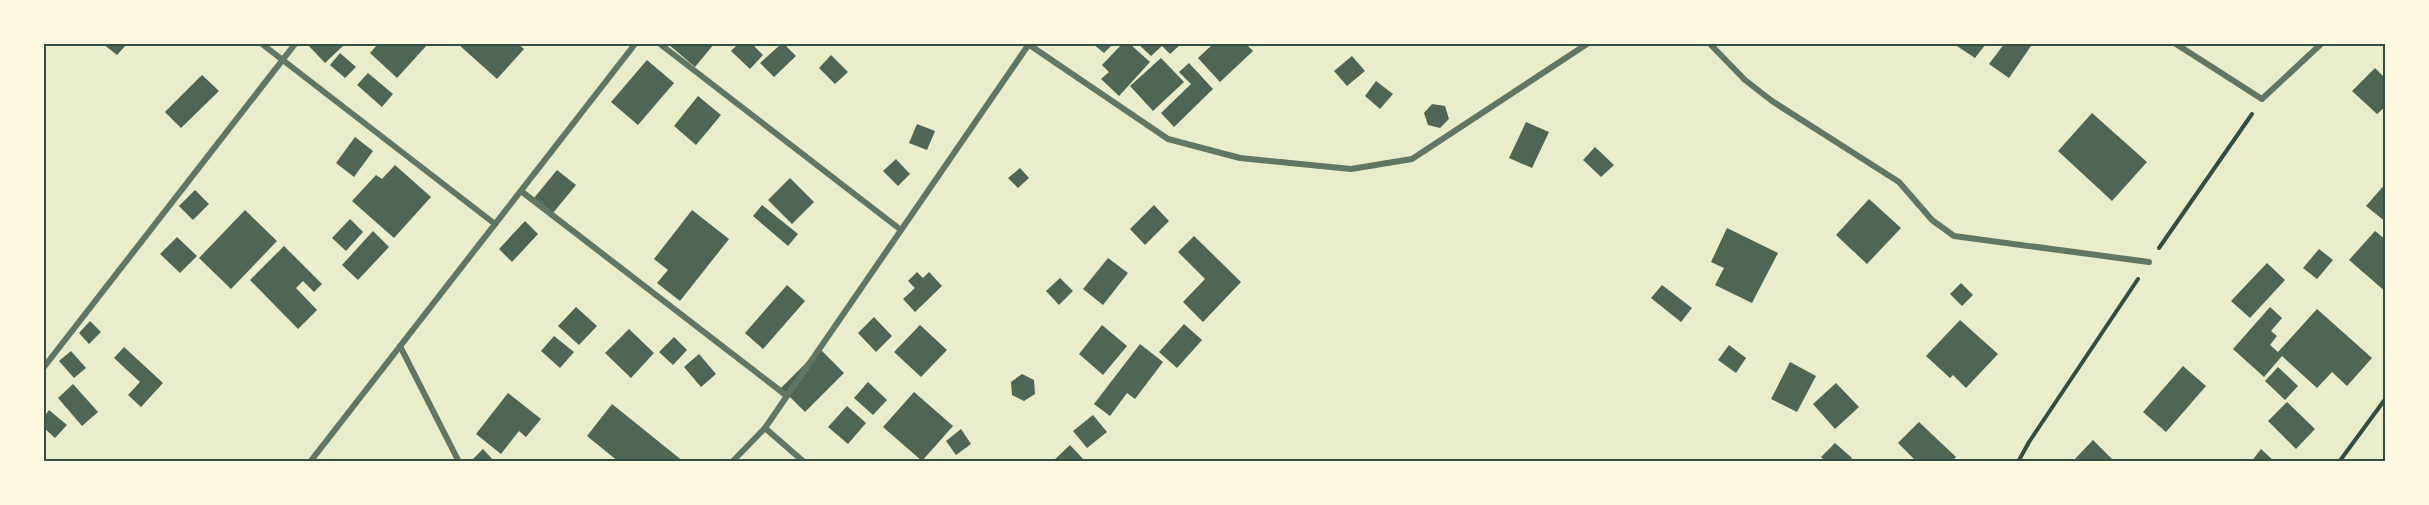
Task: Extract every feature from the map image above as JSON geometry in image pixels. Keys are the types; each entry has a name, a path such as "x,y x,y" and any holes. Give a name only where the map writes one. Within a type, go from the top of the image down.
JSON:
{"street":[{"path":"262,44 495,224"},
{"path":"44,367 295,44"},
{"path":"310,462 635,44"},
{"path":"660,44 902,230"},
{"path":"732,462 765,428 1028,44 1168,139 1240,158 1351,169 1412,159 1587,44"},
{"path":"1710,44 1745,80 1772,100 1899,182 1932,220 1954,236 2149,262"},
{"path":"2176,44 2262,99 2320,44"},
{"path":"521,191 787,396"},
{"path":"400,346 459,462"},
{"path":"765,428 804,462"}],"path":[{"path":"2339,462 2385,398"}],"building":[{"path":"103,44 127,44 117,55"},
{"path":"309,44 345,44 325,63"},
{"path":"378,44 428,44 397,78 370,53"},
{"path":"458,44 518,44 524,49 497,79"},
{"path":"668,44 714,44 695,67"},
{"path":"738,44 752,44 763,55 750,69 731,51"},
{"path":"781,44 784,44 796,56 774,77 760,63"},
{"path":"1093,44 1113,44 1104,53"},
{"path":"1122,44 1130,44 1150,62 1119,96 1101,79 1109,72 1102,65"},
{"path":"1138,44 1181,44 1170,54 1162,46 1151,56"},
{"path":"1213,44 1246,44 1253,51 1220,82 1198,58"},
{"path":"1954,44 1986,44 1975,58"},
{"path":"2004,44 2031,46 2009,78 1989,64"},
{"path":"340,53 356,67 345,78 330,65"},
{"path":"831,55 848,72 835,84 819,68"},
{"path":"1352,56 1365,71 1347,86 1334,71"},
{"path":"1161,58 1184,82 1153,111 1130,86"},
{"path":"647,60 674,83 638,125 611,102"},
{"path":"1189,63 1213,89 1174,127 1161,113 1191,84 1179,72"},
{"path":"2375,68 2386,79 2386,106 2377,114 2352,91"},
{"path":"368,73 393,94 382,107 357,85"},
{"path":"202,75 219,91 181,128 165,112"},
{"path":"1376,81 1393,94 1380,109 1365,96"},
{"path":"698,96 721,115 696,145 674,126"},
{"path":"1432,104 1445,106 1449,119 1440,128 1428,125 1424,113"},
{"path":"2092,113 2147,162 2112,201 2058,151"},
{"path":"1526,122 1549,132 1532,168 1509,158"},
{"path":"917,124 935,131 927,150 909,143"},
{"path":"355,137 373,151 354,177 336,163"},
{"path":"1595,147 1614,165 1601,177 1583,160"},
{"path":"896,159 910,174 898,186 883,171"},
{"path":"395,165 431,197 394,238 352,201 376,175 382,179"},
{"path":"1020,168 1029,178 1018,188 1008,178"},
{"path":"557,170 576,185 553,213 534,198"},
{"path":"790,178 814,202 792,224 768,200"},
{"path":"2386,183 2386,222 2366,206"},
{"path":"195,190 209,204 193,220 179,206"},
{"path":"1869,199 1901,228 1867,264 1836,235"},
{"path":"762,205 798,234 788,246 753,216"},
{"path":"1154,205 1169,221 1145,245 1130,229"},
{"path":"245,210 277,241 231,289 199,258"},
{"path":"692,210 729,239 680,301 657,283 668,270 654,259"},
{"path":"350,219 363,232 346,251 332,238"},
{"path":"525,221 538,234 512,262 499,249"},
{"path":"1727,228 1778,253 1752,303 1715,285 1724,268 1711,262"},
{"path":"373,231 389,247 358,280 342,265"},
{"path":"2375,231 2386,240 2386,292 2349,260"},
{"path":"1194,236 1241,282 1203,322 1183,302 1205,279 1178,252"},
{"path":"177,237 197,256 180,273 160,254"},
{"path":"284,246 322,284 314,292 303,281 296,288 317,310 298,329 250,280"},
{"path":"2319,249 2333,260 2317,279 2303,268"},
{"path":"1108,258 1128,273 1103,305 1083,289"},
{"path":"2267,263 2285,280 2250,318 2231,301"},
{"path":"917,272 923,278 929,272 942,286 915,312 903,299 915,288 908,281"},
{"path":"1060,278 1073,291 1059,305 1046,291"},
{"path":"1961,283 1973,295 1962,306 1950,294"},
{"path":"787,285 805,301 763,349 745,333"},
{"path":"1662,285 1692,308 1681,322 1651,298"},
{"path":"576,307 597,326 579,345 558,326"},
{"path":"2270,307 2282,318 2271,331 2277,336 2270,345 2278,352 2317,309 2372,358 2347,386 2332,372 2317,388 2282,356 2264,377 2233,349"},
{"path":"874,317 892,336 876,352 858,333"},
{"path":"1960,320 1998,354 1966,388 1953,375 1950,378 1926,356"},
{"path":"90,321 101,332 89,344 79,333"},
{"path":"1184,324 1202,340 1177,368 1159,352"},
{"path":"920,325 947,350 921,377 894,352"},
{"path":"1102,325 1127,346 1103,375 1079,354"},
{"path":"629,329 654,353 631,378 605,353"},
{"path":"554,336 574,352 560,368 541,351"},
{"path":"674,337 687,350 673,365 659,352"},
{"path":"1140,344 1163,362 1135,399 1127,393 1110,416 1094,404"},
{"path":"1729,345 1746,358 1736,373 1718,360"},
{"path":"124,347 163,383 141,407 128,395 140,382 114,358"},
{"path":"820,349 844,373 805,412 781,388"},
{"path":"71,351 86,368 74,378 59,361"},
{"path":"699,354 716,374 701,387 684,367"},
{"path":"1790,362 1816,376 1797,412 1771,399"},
{"path":"2183,366 2206,386 2166,432 2143,412"},
{"path":"2278,367 2298,386 2285,400 2265,381"},
{"path":"1022,374 1034,380 1035,394 1024,401 1012,395 1011,382"},
{"path":"868,382 887,400 873,415 854,398"},
{"path":"1836,383 1859,407 1835,429 1813,404"},
{"path":"73,384 98,412 82,426 58,398"},
{"path":"914,392 953,426 922,461 883,427"},
{"path":"508,393 541,419 526,437 519,431 501,454 476,434"},
{"path":"2287,402 2315,429 2296,449 2268,421"},
{"path":"612,404 684,462 619,462 587,436"},
{"path":"847,406 866,423 848,444 828,427"},
{"path":"49,410 67,425 55,438 44,428 44,417"},
{"path":"1093,415 1107,432 1087,448 1073,431"},
{"path":"1919,422 1956,457 1952,462 1917,462 1898,443"},
{"path":"961,429 971,444 956,455 946,441"},
{"path":"2093,440 2115,462 2072,462"},
{"path":"1835,443 1852,458 1848,462 1826,462 1821,457"},
{"path":"1070,445 1084,460 1082,462 1052,462"},
{"path":"483,449 495,462 470,462"},
{"path":"2261,449 2275,462 2251,462"}]}
